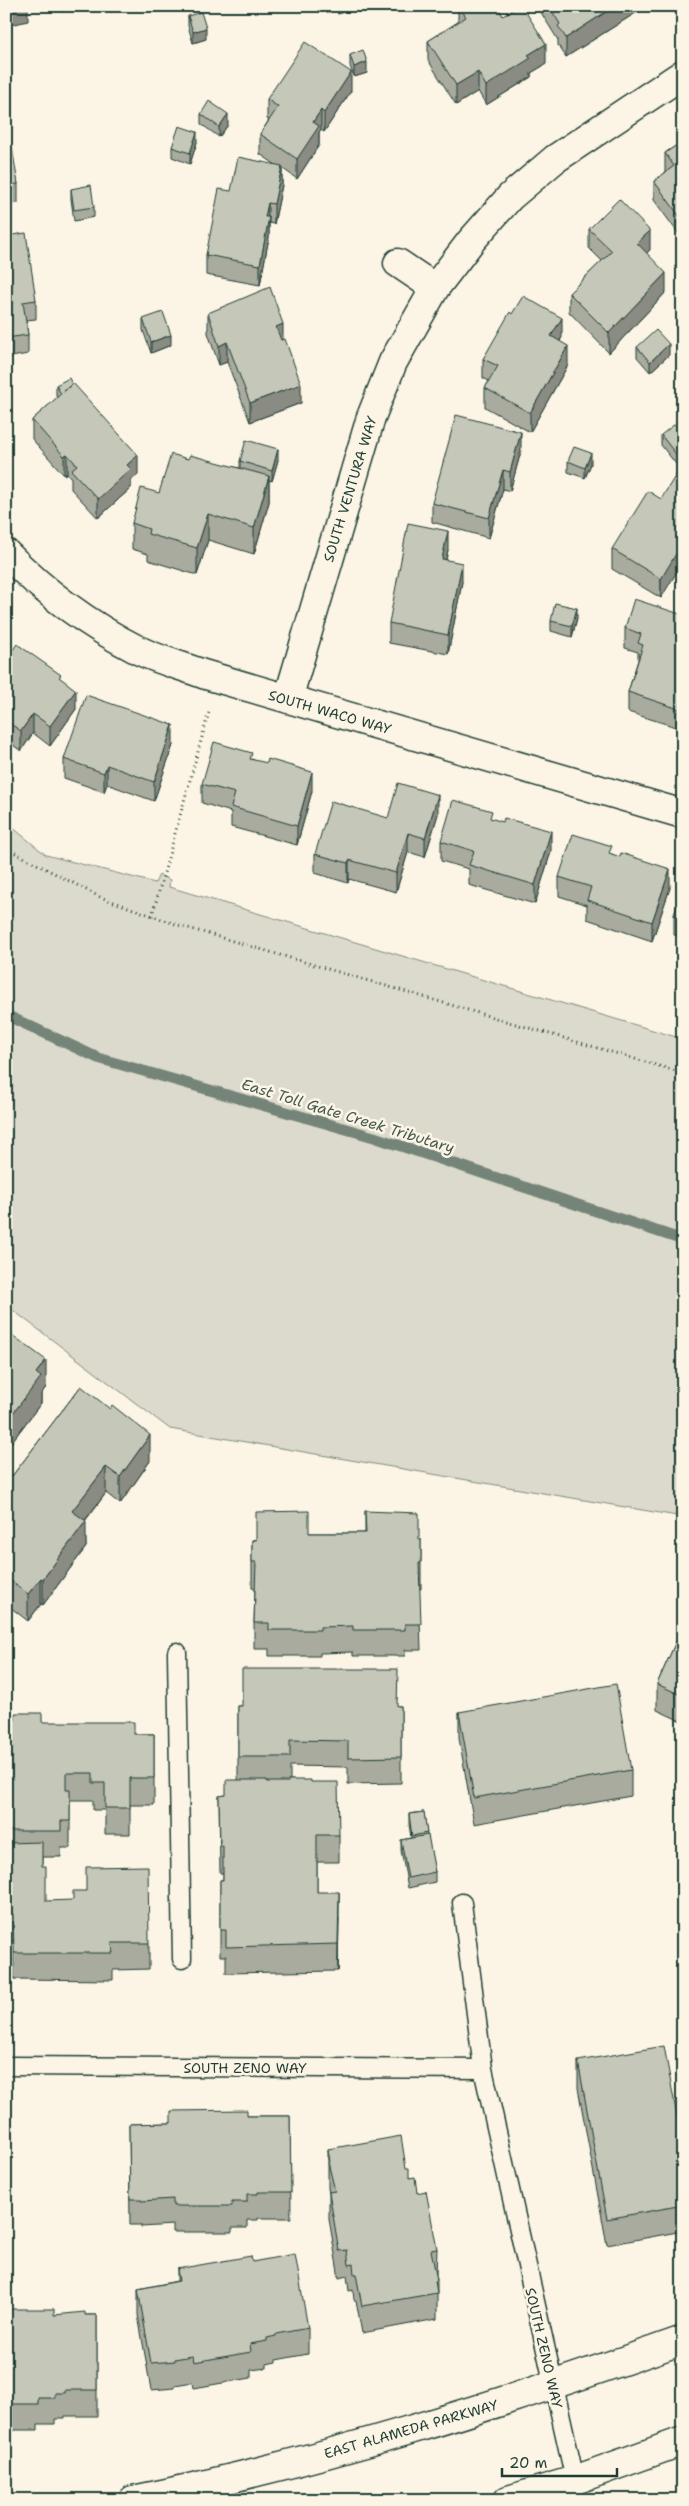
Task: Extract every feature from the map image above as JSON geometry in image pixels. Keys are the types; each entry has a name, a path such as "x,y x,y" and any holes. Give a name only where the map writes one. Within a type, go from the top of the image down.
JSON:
{"street":[{"name":"SOUTH VENTURA WAY","path":"288,699 370,417 393,362 435,288 471,240 510,197 570,148 683,74"},
{"path":"398,263 435,288"},
{"name":"SOUTH WACO WAY","path":"6,553 26,574 80,616 140,650 203,674 683,814"},
{"name":"EAST ALAMEDA PARKWAY","path":"133,2500 354,2447 553,2386 683,2340"},
{"path":"508,2500 575,2480 683,2440"}],"lane":[{"path":"177,1652 182,1959"},
{"name":"SOUTH ZENO WAY","path":"462,1903 484,2069 575,2480"},
{"name":"SOUTH ZENO WAY","path":"6,2066 484,2069"}],"path":[{"path":"152,916 211,704"},
{"path":"6,848 100,897 152,916 683,1073"}],"shaded area":[{"path":"6,822 46,855 155,883 159,875 170,880 169,887 683,1039 683,1517 170,1429 6,1305"}],"building":[{"path":"459,6 497,6 503,16 518,6 522,6 546,44 528,55 531,58 486,86 478,72 456,85 428,41 466,17"},
{"path":"549,6 615,6 566,38"},
{"path":"201,12 206,28 193,32 188,16"},
{"path":"305,42 351,72 324,113 321,110 313,122 319,126 297,159 260,134 278,107 267,99"},
{"path":"363,50 367,62 354,67 350,55"},
{"path":"209,101 228,114 219,127 201,114"},
{"path":"179,126 197,132 190,153 172,147"},
{"path":"6,129 9,129 18,184 6,185"},
{"path":"683,141 683,221 654,181 674,166 665,153"},
{"path":"238,157 282,166 274,204 268,203 265,217 269,217 260,265 206,255 219,189 231,191"},
{"path":"91,185 94,207 74,210 71,189"},
{"path":"619,199 650,231 637,243 666,273 609,333 569,293 612,251 589,229"},
{"path":"26,233 36,300 23,302 28,335 6,338 6,236"},
{"path":"270,287 283,324 276,327 281,340 285,339 301,384 250,403 227,342 219,346 208,313"},
{"path":"523,296 562,318 551,336 568,346 530,413 485,388 498,366 483,359 510,312 512,314"},
{"path":"163,312 171,335 151,342 143,319"},
{"path":"656,330 669,344 650,362 637,347"},
{"path":"69,378 72,384 61,394 56,385"},
{"path":"73,383 138,455 127,465 131,469 98,499 71,470 77,465 67,454 64,456 32,420"},
{"path":"456,415 521,432 510,472 503,470 489,518 432,503"},
{"path":"675,424 683,433 683,454 679,458 661,435"},
{"path":"246,440 278,449 272,471 240,461"},
{"path":"574,447 591,453 585,468 568,461"},
{"path":"171,454 188,459 190,455 269,476 254,528 208,514 197,548 148,534 149,529 132,523 141,488 159,493"},
{"path":"679,470 683,473 683,542 661,579 612,549 648,491 661,499"},
{"path":"408,523 448,531 442,559 462,563 448,635 389,623"},
{"path":"634,599 683,615 683,698 679,709 628,692 643,645 638,643 641,634 625,628"},
{"path":"555,603 577,608 572,626 551,621"},
{"path":"17,644 61,675 59,677 76,690 50,726 33,714 21,731 6,721 6,657"},
{"path":"86,695 173,725 154,782 107,765 104,773 64,759"},
{"path":"214,742 252,753 250,759 267,763 268,759 312,772 297,826 231,807 235,793 202,784"},
{"path":"398,783 438,795 425,838 408,833 396,873 349,860 348,863 315,854 331,801 388,818"},
{"path":"453,800 492,811 490,818 503,822 504,818 551,831 535,885 469,865 474,851 441,841"},
{"path":"573,834 612,846 609,853 620,857 621,853 670,869 652,922 587,900 591,887 559,877"},
{"path":"683,890 683,918 674,915"},
{"path":"6,1333 10,1337 12,1335 46,1360 36,1373 41,1377 10,1417 6,1415"},
{"path":"81,1386 110,1409 112,1405 150,1435 120,1477 106,1467 72,1511 86,1521 43,1579 41,1578 28,1594 6,1577 6,1484"},
{"path":"309,1511 309,1533 366,1533 365,1511 419,1513 419,1539 421,1539 421,1563 419,1563 421,1624 405,1624 405,1630 353,1630 353,1626 320,1627 320,1630 269,1630 269,1623 254,1623 256,1562 252,1562 252,1540 256,1540 256,1512"},
{"path":"683,1626 683,1696 657,1684"},
{"path":"242,1669 398,1669 397,1706 401,1706 401,1757 348,1758 348,1741 290,1740 290,1757 238,1757 238,1706 242,1706"},
{"path":"616,1684 631,1770 474,1798 459,1712"},
{"path":"15,1713 42,1713 42,1722 134,1722 134,1734 154,1734 154,1778 130,1778 130,1808 105,1808 105,1783 93,1783 93,1773 66,1773 66,1790 70,1790 70,1821 61,1821 61,1831 6,1831 6,1720 15,1720"},
{"path":"226,1780 288,1782 288,1780 311,1780 311,1782 338,1782 339,1835 317,1835 317,1892 339,1892 338,1944 226,1947 226,1930 220,1930 220,1880 223,1880 223,1846 220,1846 219,1796 226,1795"},
{"path":"424,1812 427,1833 412,1836 409,1814"},
{"path":"428,1835 435,1872 408,1878 401,1840"},
{"path":"42,1842 42,1866 46,1866 46,1901 73,1900 73,1891 86,1891 86,1867 148,1866 149,1943 112,1943 113,1953 14,1953 13,1914 6,1914 6,1843"},
{"path":"664,2046 683,2149 683,2205 607,2219 578,2061"},
{"path":"247,2110 247,2116 290,2116 291,2192 247,2194 247,2202 232,2202 232,2206 173,2206 173,2199 141,2201 141,2199 130,2199 129,2124 171,2123 171,2111"},
{"path":"401,2136 406,2168 409,2168 409,2178 415,2177 417,2193 426,2191 437,2249 431,2250 437,2280 435,2281 437,2293 362,2306 353,2264 349,2265 347,2250 339,2251 329,2192 335,2191 328,2162 330,2162 328,2149"},
{"path":"295,2254 308,2328 276,2334 276,2336 267,2338 267,2341 250,2344 251,2352 194,2362 193,2356 174,2359 175,2361 151,2363 138,2289 179,2281 177,2269 251,2256 252,2262"},
{"path":"6,2309 54,2309 54,2315 85,2312 85,2315 97,2315 97,2390 65,2390 65,2393 55,2393 55,2398 38,2398 38,2404 6,2404"}],"waterway":[{"name":"East Toll Gate Creek Tributary","path":"6,1015 98,1058 374,1137 683,1240"}]}
